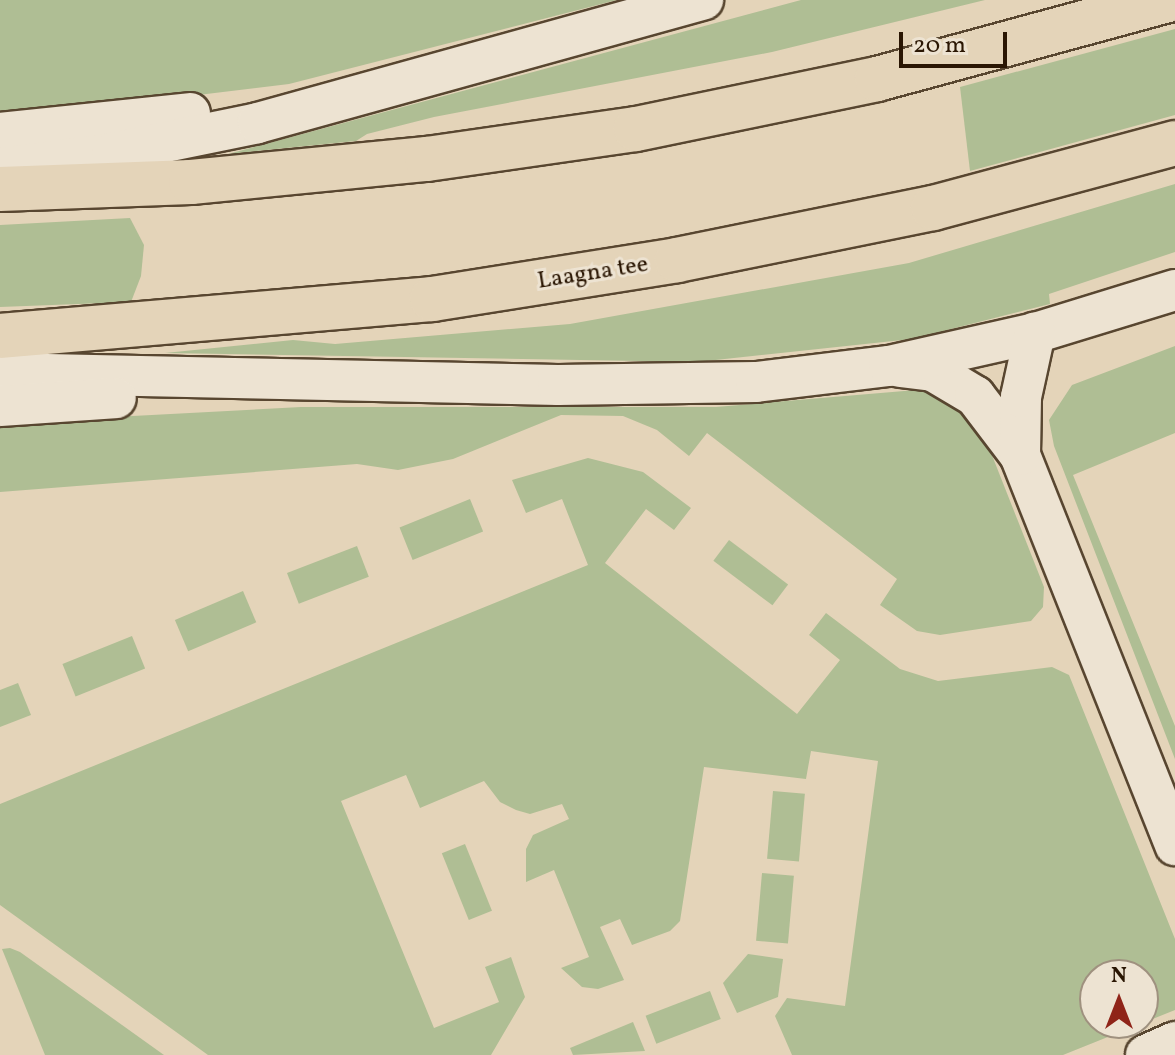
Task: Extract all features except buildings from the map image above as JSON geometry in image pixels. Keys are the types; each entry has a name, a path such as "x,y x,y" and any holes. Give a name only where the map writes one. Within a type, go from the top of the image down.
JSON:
{"main road":[{"path":"0,189 191,182 427,159 636,129 877,79 1167,0"},
{"name":"Laagna tee","path":"0,336 432,299 677,260 933,208 1175,143"}],"street":[{"path":"0,168 112,153 258,123 703,0"},
{"path":"0,133 384,86"},
{"path":"0,373 371,382 670,385 756,382 889,366 1035,333 1175,290"},
{"path":"1020,455 1021,397 1035,333"},
{"path":"889,366 933,371 975,396 1020,455 1175,845"},
{"path":"0,406 371,382"},
{"path":"1146,1055 1175,1042"}],"green space":[{"path":"0,0 617,0 289,84 0,119"},
{"path":"801,0 985,0 772,52 434,117 367,134 356,141 228,154"},
{"path":"1175,29 1175,115 970,171 960,87"},
{"path":"1175,184 1175,252 1049,294 1050,304 912,339 697,362 165,353 293,340 335,344 570,324 909,263"},
{"path":"130,218 144,245 141,276 131,302 0,307 0,225"},
{"path":"1175,346 1175,433 1073,475 1175,726 1175,759 1054,446 1049,420 1072,385"},
{"path":"916,390 936,392 965,411 984,435 1044,587 1043,607 1031,621 940,635 917,631 880,605 897,579 707,433 689,456 657,430 623,416 561,415 453,459 398,470 357,464 0,492 0,423 301,407 716,407"},
{"path":"588,458 643,472 691,508 674,530 646,509 605,563 797,714 840,660 809,635 826,613 900,669 938,681 1052,667 1069,675 1175,939 1175,1010 1159,1016 1159,959 1079,959 1079,1039 1103,1039 1063,1055 792,1055 775,1016 787,998 845,1006 878,761 811,751 806,779 704,767 680,921 670,931 632,945 620,919 600,927 624,980 598,989 582,987 561,968 589,957 554,870 526,882 526,849 533,835 569,819 562,804 530,814 516,810 500,802 484,781 420,808 406,775 341,801 434,1028 499,1002 485,967 511,957 525,997 491,1055 208,1055 0,905 0,804 588,565 562,499 526,513 512,480"},
{"path":"470,499 483,531 413,560 400,527"},
{"path":"729,540 788,585 772,605 713,561"},
{"path":"357,546 369,577 299,604 287,573"},
{"path":"243,591 256,622 188,651 175,620"},
{"path":"132,636 145,668 76,697 62,664"},
{"path":"18,683 31,715 0,727 0,690"},
{"path":"773,791 805,794 799,862 767,859"},
{"path":"465,844 492,911 469,920 442,853"},
{"path":"762,873 794,876 788,944 756,941"},
{"path":"2,949 20,952 164,1055 45,1055"},
{"path":"748,954 783,959 778,997 737,1013 723,983"},
{"path":"710,991 721,1019 656,1044 646,1016"},
{"path":"633,1022 645,1051 573,1055 570,1048"}]}
